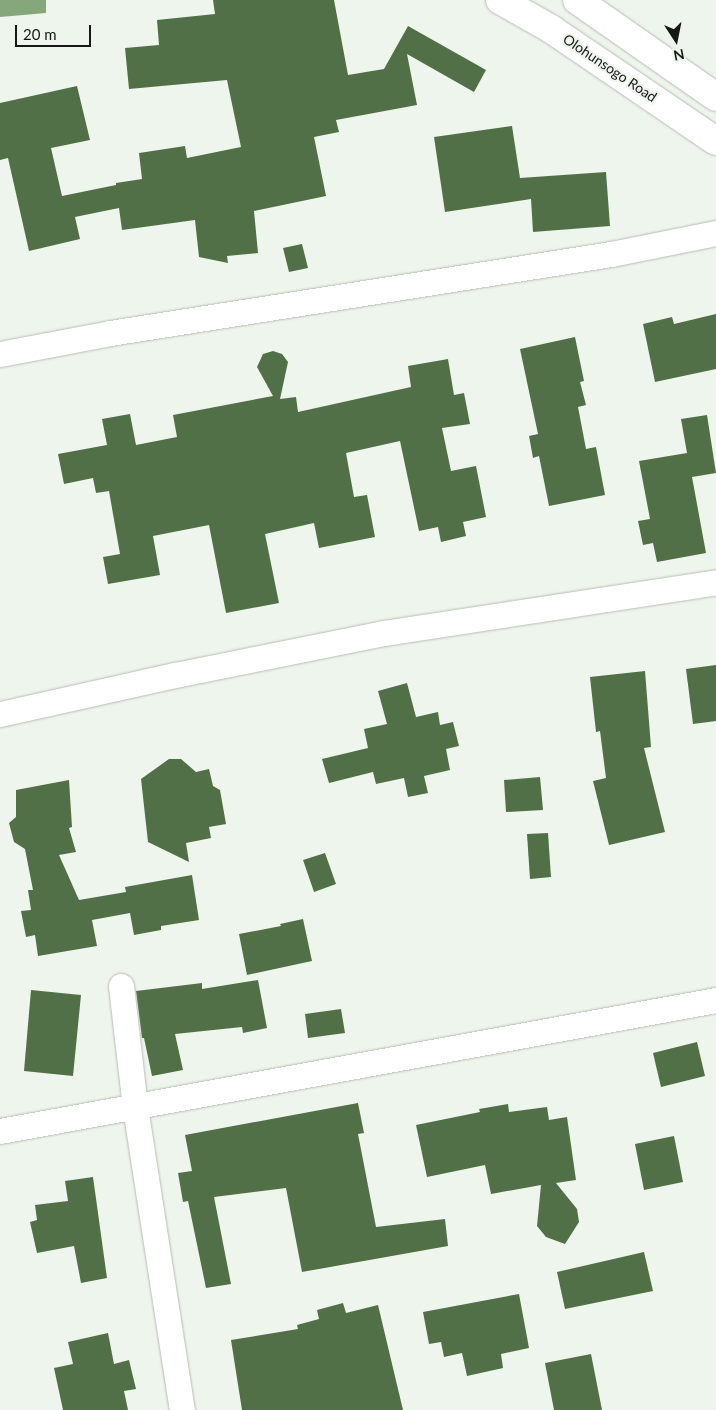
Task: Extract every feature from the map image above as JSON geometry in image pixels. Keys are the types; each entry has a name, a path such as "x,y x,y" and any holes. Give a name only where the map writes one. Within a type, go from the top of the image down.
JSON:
{"main road":[{"name":"Olohunsogo Road","path":"500,0 551,29 716,141"},
{"path":"576,0 716,97"}],"street":[{"path":"0,354 110,333 611,254 716,233"},
{"path":"0,714 156,679 384,633 716,582"},
{"path":"121,986 136,1108 182,1410"},
{"path":"0,1132 716,1000"}],"shaded area":[{"path":"0,0 46,0 46,13 0,17"}],"building":[{"path":"213,0 334,0 348,75 384,69 408,26 486,70 474,92 407,54 417,105 336,120 339,132 314,137 326,196 254,211 258,253 227,256 228,263 199,257 195,220 122,230 119,208 75,217 80,239 29,251 8,158 0,160 0,103 77,86 90,140 51,148 62,196 142,179 139,153 185,146 187,158 241,147 227,80 129,89 125,48 159,45 157,20 215,14"},
{"path":"512,126 520,178 606,172 610,226 533,232 531,199 445,212 434,137"},
{"path":"302,244 308,268 289,272 283,248"},
{"path":"716,314 716,369 655,382 643,324 672,317 674,324"},
{"path":"575,337 584,381 580,382 586,405 578,407 586,449 596,447 605,495 549,506 539,456 533,458 529,436 538,434 520,349"},
{"path":"273,351 282,354 288,362 280,399 296,397 298,412 411,387 408,366 448,359 454,395 464,393 470,424 442,428 451,471 476,466 486,517 463,522 466,536 441,542 438,527 419,531 400,441 346,453 354,497 367,495 375,537 319,548 314,523 265,534 279,603 226,613 209,525 153,536 160,575 108,584 103,557 120,554 109,491 96,493 93,478 64,484 58,454 107,445 102,419 130,414 136,445 177,437 173,415 273,396 257,367 263,354"},
{"path":"707,415 716,473 692,477 706,553 657,562 653,543 643,545 638,521 650,519 639,461 687,453 681,419"},
{"path":"716,665 716,721 693,724 686,669"},
{"path":"645,671 651,747 644,748 665,832 609,845 593,781 606,778 600,731 596,732 590,677"},
{"path":"407,683 416,717 438,712 440,725 453,722 459,746 446,749 450,770 424,776 428,793 408,797 404,778 376,784 373,772 329,783 322,759 368,748 364,729 387,724 378,691"},
{"path":"169,759 181,759 196,772 209,769 213,786 220,790 226,824 209,827 211,838 186,843 189,862 148,842 141,779"},
{"path":"540,777 543,810 506,812 504,780"},
{"path":"69,780 72,827 69,828 76,852 59,855 79,900 126,892 125,887 192,875 199,920 161,926 161,930 134,935 130,913 92,920 97,946 38,956 35,935 26,937 21,911 31,910 28,890 33,890 25,849 14,842 9,823 16,817 16,790"},
{"path":"548,833 551,877 530,879 527,834"},
{"path":"325,853 336,884 314,892 303,860"},
{"path":"303,919 312,961 247,975 239,934 281,926 280,924"},
{"path":"258,980 267,1028 243,1033 242,1027 175,1034 183,1070 152,1076 144,1038 142,1038 136,991 202,983 202,989"},
{"path":"31,990 81,995 73,1076 24,1071"},
{"path":"341,1009 345,1033 308,1038 305,1014"},
{"path":"697,1042 705,1076 661,1087 653,1053"},
{"path":"358,1103 364,1133 358,1134 376,1227 445,1219 448,1246 302,1272 286,1188 214,1197 231,1284 206,1288 188,1201 183,1202 178,1173 192,1171 185,1135"},
{"path":"508,1104 509,1112 547,1107 549,1120 567,1117 576,1180 556,1183 577,1209 579,1222 565,1244 546,1237 537,1226 541,1185 491,1194 485,1165 427,1177 416,1125 480,1112 479,1109"},
{"path":"674,1136 683,1182 644,1190 635,1144"},
{"path":"93,1177 107,1278 81,1283 74,1246 37,1253 30,1222 37,1220 35,1205 68,1201 65,1181"},
{"path":"644,1252 653,1291 565,1309 557,1272"},
{"path":"519,1294 529,1348 501,1354 503,1368 467,1376 462,1353 444,1357 441,1342 429,1344 423,1312"},
{"path":"343,1303 346,1313 378,1305 403,1410 242,1410 231,1340 298,1329 297,1325 319,1319 317,1310"},
{"path":"108,1333 114,1364 129,1360 136,1389 124,1391 128,1410 63,1410 54,1368 73,1364 68,1342"},
{"path":"591,1354 602,1410 554,1410 545,1363"}]}
